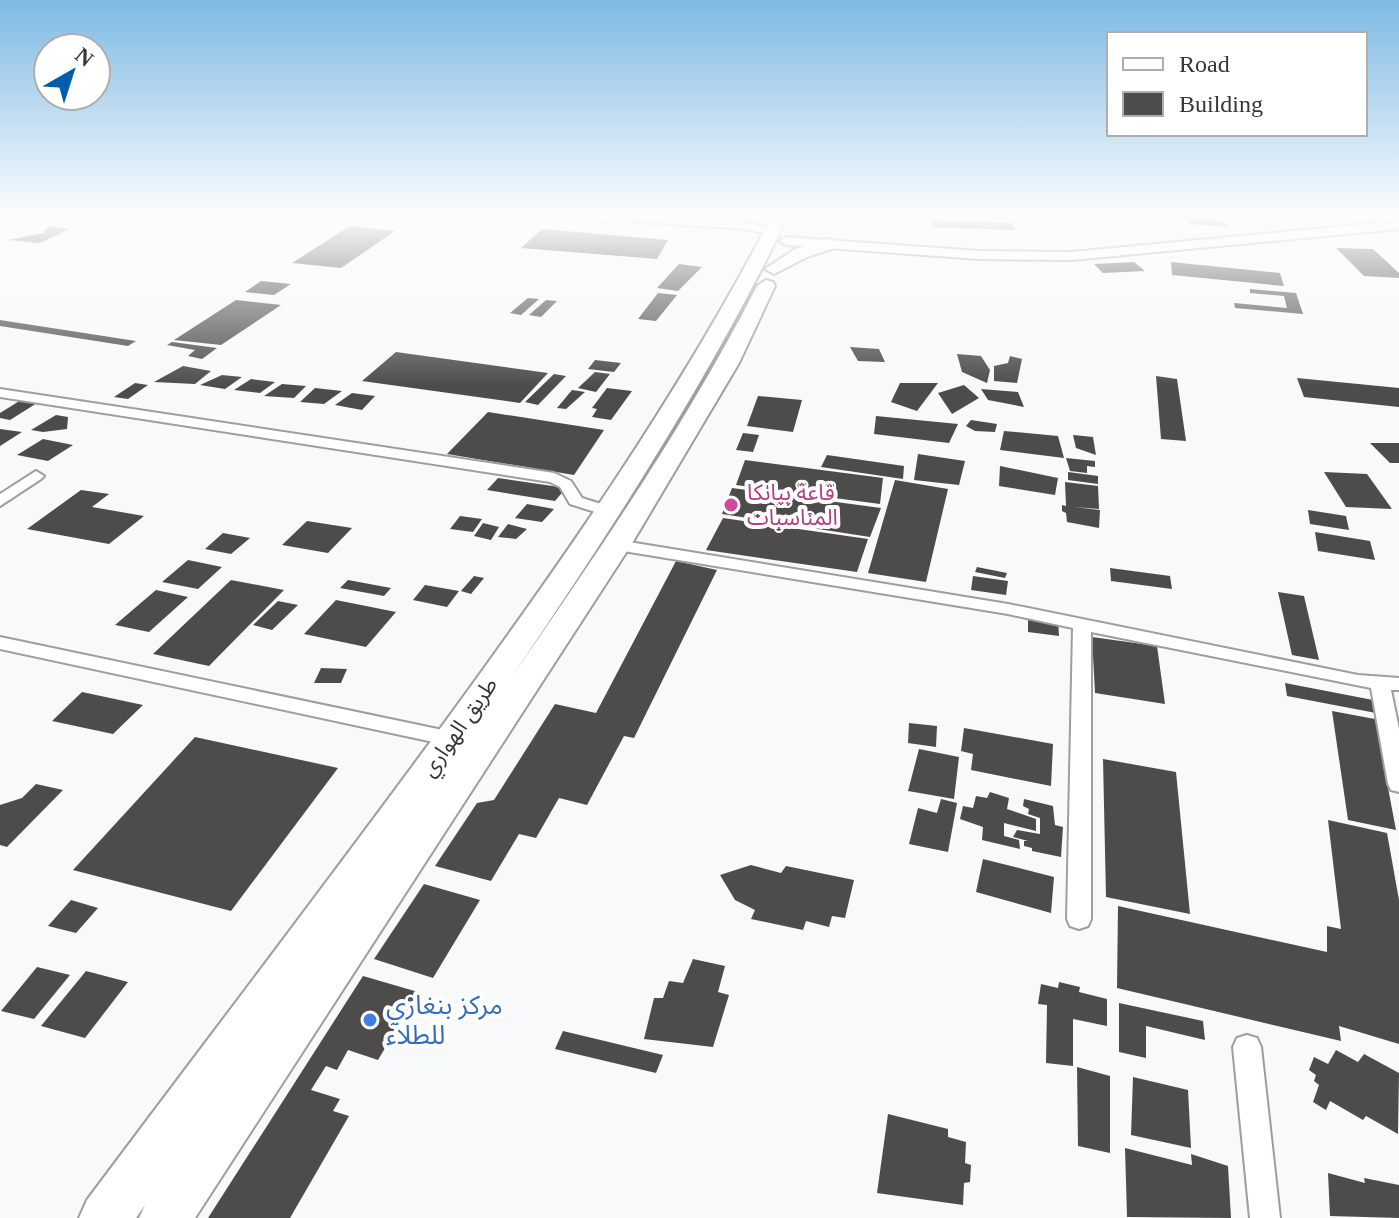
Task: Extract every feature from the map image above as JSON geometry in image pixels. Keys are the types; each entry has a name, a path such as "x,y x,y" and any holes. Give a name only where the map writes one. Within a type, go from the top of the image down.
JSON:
{"highway":[{"name":"طريق الهواري","path":"165,1218 614,529 754,273"},
{"name":"طريق الهواري","path":"105,1218 452,739 614,529"}],"street":[{"path":"0,393 554,478 566,484 582,504 614,529 1358,681 1389,683 1399,784"},
{"path":"0,501 36,476"},
{"path":"1079,919 1082,623"},
{"path":"0,643 452,739"},
{"path":"1247,1047 1265,1218"}],"building":[{"path":"671,273 696,273 678,291 657,288"},
{"path":"1278,273 1284,286 1172,275"},
{"path":"1361,273 1399,273 1399,278 1364,276"},
{"path":"261,281 291,284 274,295 245,292"},
{"path":"1250,289 1296,293 1303,314 1235,308 1234,303 1287,308 1284,296 1250,293"},
{"path":"658,293 677,295 656,321 638,319"},
{"path":"528,298 539,299 521,315 510,313"},
{"path":"236,300 281,305 221,345 174,340"},
{"path":"546,300 557,301 541,317 529,315"},
{"path":"0,320 136,341 128,346 0,326"},
{"path":"172,342 217,348 202,359 188,356 195,350 167,345"},
{"path":"850,347 879,349 885,362 858,361"},
{"path":"396,352 548,373 520,403 362,381"},
{"path":"957,354 981,356 990,370 987,383 962,372"},
{"path":"1010,356 1022,359 1017,383 994,381 994,366 1008,363"},
{"path":"595,360 621,363 614,372 588,369"},
{"path":"183,366 211,371 195,384 154,382"},
{"path":"595,372 610,374 596,392 578,388"},
{"path":"554,374 566,376 538,405 525,402"},
{"path":"222,375 242,377 225,389 200,385"},
{"path":"1156,376 1177,379 1186,441 1161,439"},
{"path":"1297,378 1399,388 1399,407 1304,397"},
{"path":"251,379 275,382 260,393 234,390"},
{"path":"135,383 148,385 128,399 114,397"},
{"path":"900,383 938,383 917,411 891,402"},
{"path":"282,384 306,386 294,398 264,396"},
{"path":"964,385 979,398 952,414 938,393"},
{"path":"315,388 342,391 324,404 300,402"},
{"path":"607,388 632,391 611,420 592,417 597,409 592,408"},
{"path":"981,389 1018,392 1024,407 988,400"},
{"path":"572,390 585,392 566,409 557,408"},
{"path":"352,393 375,396 362,410 335,405"},
{"path":"758,396 802,400 793,432 747,426"},
{"path":"21,400 37,403 10,420 0,418 0,413"},
{"path":"488,412 604,430 574,475 447,454"},
{"path":"56,415 68,417 67,429 31,430"},
{"path":"876,416 958,424 949,443 874,434"},
{"path":"971,420 997,424 995,432 975,431 966,426"},
{"path":"0,429 22,432 0,446"},
{"path":"1004,431 1058,436 1064,458 1000,450"},
{"path":"743,433 759,435 753,452 736,450"},
{"path":"1073,435 1093,437 1096,455 1076,448"},
{"path":"43,439 73,445 48,461 17,455"},
{"path":"1370,443 1399,443 1399,463 1390,463"},
{"path":"918,454 965,461 959,485 914,480"},
{"path":"827,455 904,466 903,479 821,467"},
{"path":"1066,458 1095,461 1095,467 1087,466 1087,473 1070,471"},
{"path":"745,460 883,478 880,504 736,485"},
{"path":"1000,466 1058,478 1055,495 999,486"},
{"path":"1068,472 1098,476 1098,484 1068,480"},
{"path":"1324,472 1367,474 1392,509 1346,507"},
{"path":"498,478 566,488 555,501 487,490"},
{"path":"895,480 948,489 926,582 868,573"},
{"path":"1065,482 1098,486 1099,509 1074,507 1100,510 1099,528 1067,522 1066,513 1062,511 1062,505 1066,506"},
{"path":"732,488 881,508 870,537 722,514"},
{"path":"81,490 109,494 92,507 144,516 109,544 27,529"},
{"path":"527,504 554,509 542,522 515,518"},
{"path":"1308,510 1346,516 1349,530 1310,524"},
{"path":"460,516 482,519 473,532 450,529"},
{"path":"723,518 868,539 857,572 706,550"},
{"path":"307,521 352,528 328,553 282,545"},
{"path":"483,523 499,527 491,540 474,536"},
{"path":"508,524 527,529 516,539 498,537"},
{"path":"1315,532 1370,541 1375,560 1318,551"},
{"path":"223,533 250,538 231,554 205,549"},
{"path":"188,560 222,567 198,589 162,582"},
{"path":"676,561 717,570 634,738 624,736 587,805 559,798 536,838 519,834 491,881 435,866 477,803 494,800 555,704 596,713"},
{"path":"977,567 1007,573 1005,578 975,572"},
{"path":"1110,568 1170,576 1172,589 1111,581"},
{"path":"474,576 484,578 471,594 461,591"},
{"path":"973,576 1008,581 1006,595 971,590"},
{"path":"231,580 284,590 209,666 153,654"},
{"path":"348,580 391,588 384,596 340,588"},
{"path":"425,585 459,591 447,607 413,600"},
{"path":"156,590 188,597 149,632 115,625"},
{"path":"1278,592 1304,596 1319,660 1292,655"},
{"path":"336,600 396,612 366,647 304,634"},
{"path":"278,601 298,605 272,630 253,625"},
{"path":"1028,616 1058,620 1059,636 1028,632"},
{"path":"1092,637 1157,646 1165,704 1095,693"},
{"path":"321,668 347,669 341,683 314,683"},
{"path":"1285,683 1373,700 1376,713 1287,696"},
{"path":"82,692 143,705 113,734 52,721"},
{"path":"1332,711 1375,719 1396,830 1348,820"},
{"path":"909,723 937,726 936,747 908,743"},
{"path":"964,728 1053,744 1051,786 971,770 973,754 961,751"},
{"path":"195,737 338,768 231,911 73,870"},
{"path":"919,749 959,757 954,799 908,791"},
{"path":"1103,759 1176,772 1190,914 1106,897"},
{"path":"36,784 63,790 7,847 0,845 0,805 22,798"},
{"path":"990,792 1009,798 1007,809 1036,819 1036,831 1004,823 1004,836 1019,840 1020,849 982,840 983,827 960,819 963,806 973,808 976,796 987,798"},
{"path":"941,799 957,803 948,852 909,844 918,808 937,813"},
{"path":"1024,799 1053,806 1055,825 1063,827 1061,857 1032,851 1032,848 1024,846 1024,841 1028,841 1013,837 1017,830 1040,834 1040,818 1028,814 1029,809 1023,806"},
{"path":"1328,820 1387,833 1399,900 1399,1044 1339,1026 1341,1041 1117,988 1118,906 1327,952 1327,926 1341,929"},
{"path":"983,859 1054,877 1051,913 976,892"},
{"path":"751,865 781,873 786,866 854,880 845,918 832,916 829,927 806,921 803,930 751,919 755,910 735,900 720,875"},
{"path":"424,884 480,900 433,978 374,959"},
{"path":"71,900 98,908 76,933 48,926"},
{"path":"693,959 725,966 718,992 729,995 713,1047 644,1039 654,998 663,998 669,981 683,983"},
{"path":"37,967 70,975 34,1019 1,1011"},
{"path":"86,971 128,982 85,1038 41,1026"},
{"path":"363,976 418,992 378,1060 348,1050 337,1070 326,1066 311,1090 340,1099 333,1111 349,1116 290,1218 208,1218"},
{"path":"1059,982 1080,987 1079,992 1107,999 1107,1026 1073,1019 1073,1066 1046,1063 1047,1005 1038,1004 1041,984 1058,988"},
{"path":"1119,1003 1203,1021 1205,1040 1146,1026 1146,1058 1119,1052"},
{"path":"563,1031 663,1055 656,1073 555,1049"},
{"path":"1336,1050 1358,1062 1364,1054 1399,1073 1398,1134 1366,1116 1363,1120 1330,1101 1326,1110 1313,1102 1319,1085 1314,1081 1316,1075 1309,1070 1314,1057 1328,1064"},
{"path":"1077,1067 1110,1076 1110,1153 1078,1146"},
{"path":"1133,1077 1188,1090 1191,1148 1131,1135"},
{"path":"888,1114 948,1129 948,1137 966,1142 965,1163 971,1165 970,1182 964,1183 963,1205 877,1193"},
{"path":"1125,1148 1192,1165 1191,1154 1228,1166 1231,1218 1127,1217"},
{"path":"1328,1173 1365,1183 1364,1178 1399,1185 1399,1218 1330,1216"}],"place":[{"name":"قاعة بيانكا المناسبات","path":"731,505"},
{"name":"مركز بنغازي للطلاء","path":"370,1020"}]}
